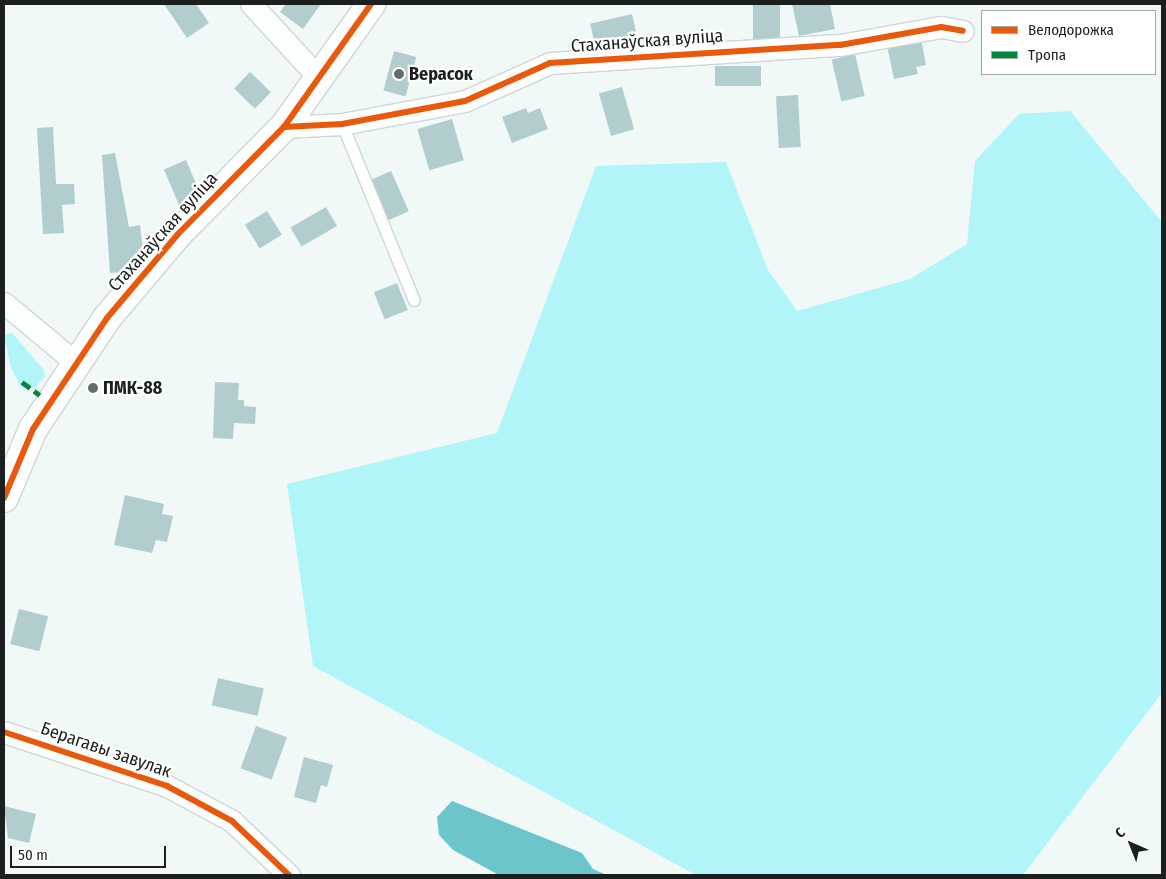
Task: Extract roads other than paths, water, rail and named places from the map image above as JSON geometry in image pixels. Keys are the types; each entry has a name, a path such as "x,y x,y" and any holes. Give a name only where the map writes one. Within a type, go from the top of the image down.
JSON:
{"street":[{"path":"251,4 319,78"},
{"name":"Стаханаўская вуліца","path":"4,498 33,429 76,363 178,234 284,127 371,4"},
{"name":"Стаханаўская вуліца","path":"284,127 342,124 465,101 550,63 840,45 941,27 963,31"},
{"path":"4,303 76,363"},
{"name":"Берагавы завулак","path":"4,732 167,786 232,821 289,875"}],"lane":[{"path":"342,124 414,300"}],"place":[{"name":"Верасок","path":"399,74"},
{"name":"ПМК-88","path":"93,388"}]}
